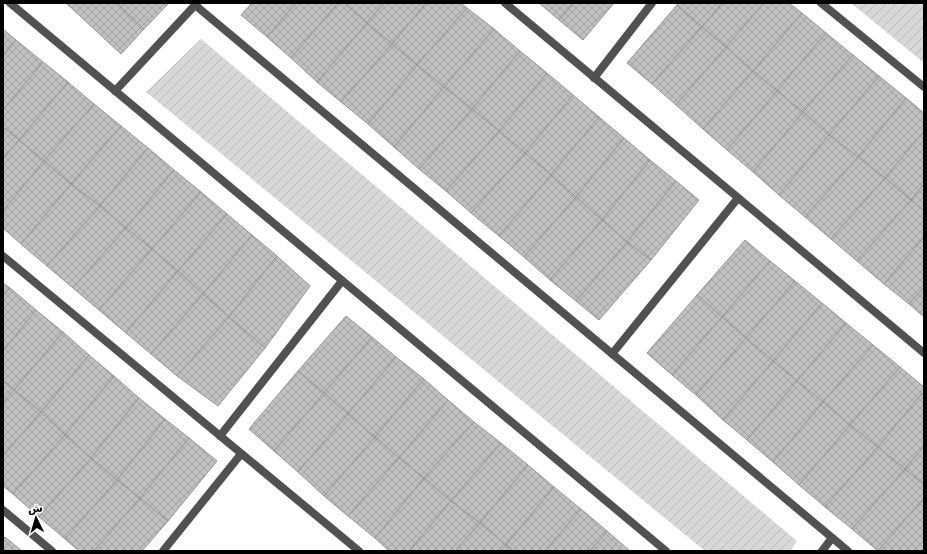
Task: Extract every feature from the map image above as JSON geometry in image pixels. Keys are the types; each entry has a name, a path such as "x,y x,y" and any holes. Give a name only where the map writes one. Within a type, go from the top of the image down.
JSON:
{"street":[{"path":"10,3 666,551"},
{"path":"505,3 924,353"},
{"path":"594,78 652,3"},
{"path":"821,3 924,87"},
{"path":"115,91 196,4 848,551"},
{"path":"612,354 738,198"},
{"path":"3,256 358,551"},
{"path":"220,436 342,281"},
{"path":"163,551 241,454"},
{"path":"3,510 52,551"},
{"path":"822,551 832,538"}],"shaded area":[{"path":"851,3 924,3 924,63"},
{"path":"201,39 797,541 790,551 705,551 146,92"}],"building":[{"path":"66,3 117,3 144,29 121,54"},
{"path":"117,3 167,3 168,4 144,29"},
{"path":"252,3 296,3 267,37 241,15"},
{"path":"296,3 338,3 291,58 267,37"},
{"path":"338,3 344,3 367,23 317,82 291,58"},
{"path":"344,3 384,3 367,23"},
{"path":"384,3 426,3 392,44 367,23"},
{"path":"426,3 461,3 467,8 417,65 392,44"},
{"path":"539,3 574,3 559,20"},
{"path":"574,3 614,3 583,40 559,20"},
{"path":"678,3 722,3 702,27 677,5"},
{"path":"722,3 764,3 726,47 702,27"},
{"path":"764,3 789,3 802,13 753,71 726,47"},
{"path":"677,5 702,27 652,84 627,63"},
{"path":"467,8 494,29 444,87 417,65"},
{"path":"802,13 826,33 777,91 753,71"},
{"path":"367,23 392,44 341,102 317,82"},
{"path":"702,27 726,47 676,105 652,84"},
{"path":"3,29 16,40 3,56"},
{"path":"494,29 520,51 472,109 444,87"},
{"path":"826,33 853,55 803,112 777,91"},
{"path":"16,40 43,62 3,110 3,56"},
{"path":"392,44 417,65 368,124 341,102"},
{"path":"726,47 753,71 703,129 676,105"},
{"path":"520,51 547,73 499,131 472,109"},
{"path":"853,55 879,76 829,135 803,112"},
{"path":"43,62 68,82 19,140 3,127 3,110"},
{"path":"417,65 444,87 394,147 368,124"},
{"path":"753,71 777,91 727,150 703,129"},
{"path":"547,73 573,95 525,153 499,131"},
{"path":"879,76 906,98 858,157 829,135"},
{"path":"68,82 94,104 44,161 19,140"},
{"path":"444,87 472,109 419,169 394,147"},
{"path":"777,91 803,112 753,172 727,150"},
{"path":"573,95 599,117 551,175 525,153"},
{"path":"906,98 924,113 924,131 885,178 858,157"},
{"path":"94,104 121,126 71,184 44,161"},
{"path":"472,109 499,131 446,191 419,169"},
{"path":"803,112 829,135 779,195 753,172"},
{"path":"599,117 624,138 576,197 551,175"},
{"path":"121,126 148,148 100,206 71,184"},
{"path":"3,127 19,140 3,159"},
{"path":"499,131 525,153 471,213 446,191"},
{"path":"924,131 924,184 911,200 885,178"},
{"path":"829,135 858,157 805,217 779,195"},
{"path":"624,138 650,160 602,220 576,197"},
{"path":"19,140 44,161 3,211 3,159"},
{"path":"148,148 174,170 126,228 100,206"},
{"path":"525,153 551,175 499,236 471,213"},
{"path":"858,157 885,178 831,239 805,217"},
{"path":"650,160 676,181 627,242 602,220"},
{"path":"44,161 71,184 21,244 3,228 3,211"},
{"path":"174,170 201,192 152,249 126,228"},
{"path":"551,175 576,197 524,257 499,236"},
{"path":"885,178 911,200 857,261 831,239"},
{"path":"676,181 699,200 651,260 627,242"},
{"path":"71,184 100,206 47,266 21,244"},
{"path":"924,184 924,211 911,200"},
{"path":"201,192 227,214 178,271 152,249"},
{"path":"576,197 602,220 550,280 524,257"},
{"path":"911,200 924,211 924,237 884,284 857,261"},
{"path":"100,206 126,228 73,288 47,266"},
{"path":"227,214 252,235 203,294 178,271"},
{"path":"602,220 627,242 576,301 550,280"},
{"path":"126,228 152,249 99,310 73,288"},
{"path":"252,235 277,256 229,317 203,294"},
{"path":"924,237 924,287 909,304 884,284"},
{"path":"745,240 770,261 722,317 697,295"},
{"path":"627,242 651,260 599,320 576,301"},
{"path":"152,249 178,271 126,333 99,310"},
{"path":"277,256 310,286 265,348 229,317"},
{"path":"770,261 795,281 746,338 722,317"},
{"path":"178,271 203,294 151,354 126,333"},
{"path":"795,281 822,303 773,361 746,338"},
{"path":"3,283 10,288 3,296"},
{"path":"924,287 924,317 909,304"},
{"path":"10,288 36,310 3,351 3,296"},
{"path":"203,294 229,317 177,376 151,354"},
{"path":"697,295 722,317 672,375 647,353"},
{"path":"822,303 846,323 797,381 773,361"},
{"path":"36,310 63,332 14,390 3,381 3,351"},
{"path":"346,316 372,337 324,393 298,371"},
{"path":"229,317 265,348 218,406 177,376"},
{"path":"722,317 746,338 696,395 672,375"},
{"path":"846,323 873,345 823,402 797,381"},
{"path":"63,332 89,355 41,412 14,390"},
{"path":"372,337 396,357 348,414 324,393"},
{"path":"746,338 773,361 723,420 696,395"},
{"path":"873,345 900,367 850,425 823,402"},
{"path":"89,355 114,376 65,435 41,412"},
{"path":"396,357 424,379 375,437 348,414"},
{"path":"773,361 797,381 747,440 723,420"},
{"path":"900,367 924,387 924,391 878,447 850,425"},
{"path":"298,371 324,393 274,451 249,429"},
{"path":"114,376 139,398 91,458 65,435"},
{"path":"424,379 448,400 399,458 375,437"},
{"path":"3,381 14,390 3,403"},
{"path":"797,381 823,402 773,462 747,440"},
{"path":"14,390 41,412 3,456 3,403"},
{"path":"924,391 924,446 905,469 878,447"},
{"path":"324,393 348,414 298,472 274,451"},
{"path":"139,398 165,419 117,480 91,458"},
{"path":"448,400 474,422 424,478 399,458"},
{"path":"823,402 850,425 799,485 773,462"},
{"path":"41,412 65,435 13,494 3,486 3,456"},
{"path":"348,414 375,437 324,496 298,472"},
{"path":"165,419 189,438 140,498 117,480"},
{"path":"474,422 501,443 451,501 424,478"},
{"path":"850,425 878,447 825,507 799,485"},
{"path":"65,435 91,458 39,517 13,494"},
{"path":"375,437 399,458 348,516 324,496"},
{"path":"189,438 217,461 168,521 140,498"},
{"path":"501,443 528,465 480,523 451,501"},
{"path":"924,446 924,485 905,469"},
{"path":"878,447 905,469 852,529 825,507"},
{"path":"91,458 117,480 65,539 39,517"},
{"path":"399,458 424,478 375,538 348,516"},
{"path":"528,465 554,487 506,545 480,523"},
{"path":"905,469 924,485 924,498 878,551 852,529"},
{"path":"424,478 451,501 409,551 389,551 375,538"},
{"path":"117,480 140,498 94,551 79,551 65,539"},
{"path":"554,487 581,509 545,551 514,551 506,545"},
{"path":"140,498 168,521 142,551 94,551"},
{"path":"924,498 924,551 878,551"},
{"path":"451,501 480,523 455,551 409,551"},
{"path":"581,509 607,531 590,551 545,551"},
{"path":"480,523 506,545 501,551 455,551"},
{"path":"607,531 630,551 590,551"},
{"path":"5,537 22,551 3,551 3,539"},
{"path":"506,545 514,551 501,551"}]}
